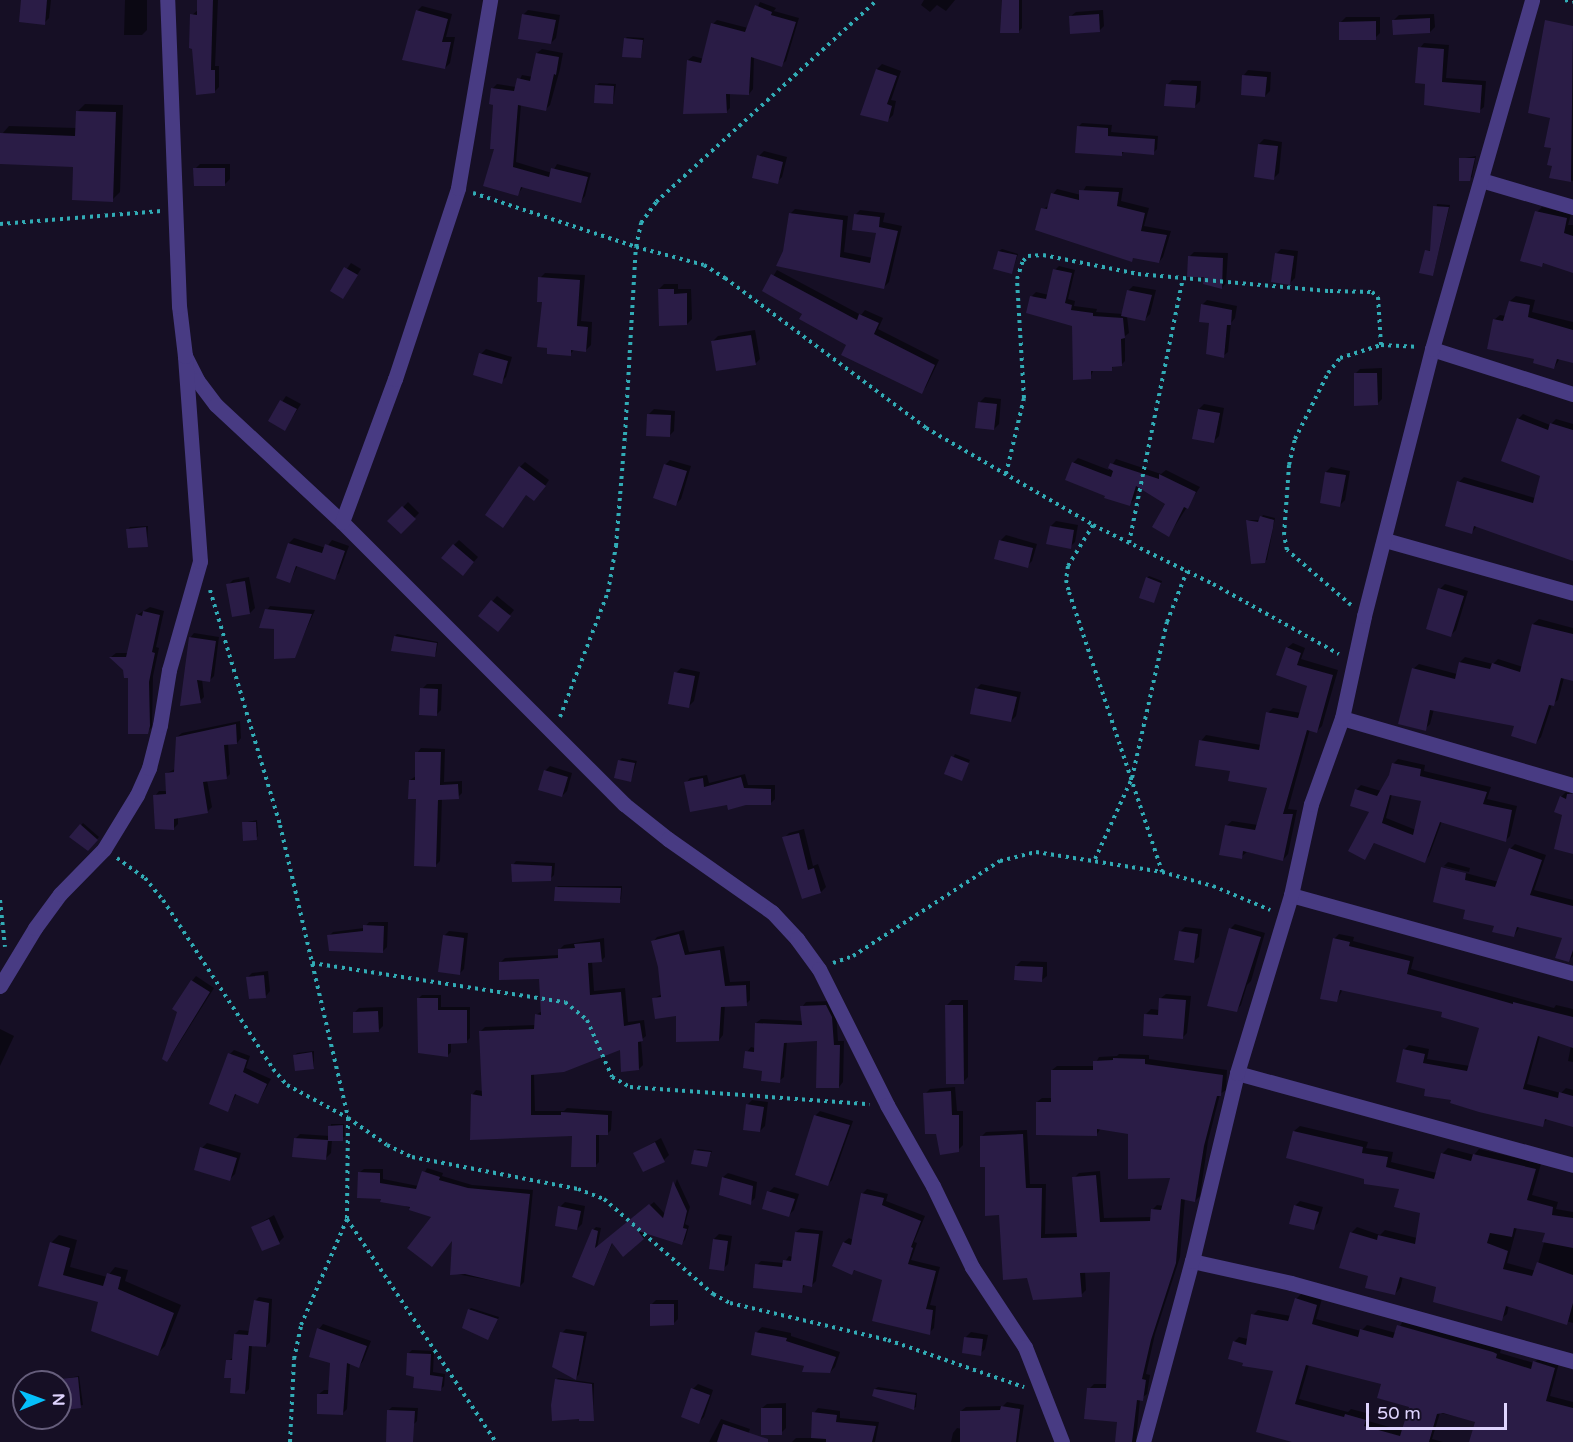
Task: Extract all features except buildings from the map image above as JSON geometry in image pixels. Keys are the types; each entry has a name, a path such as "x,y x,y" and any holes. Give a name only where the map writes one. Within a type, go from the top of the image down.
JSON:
{"street":[{"path":"0,986 8,970 60,894 104,849 149,768 160,725 169,670 200,561 185,356 179,306 167,0"},
{"path":"342,522 399,368 458,188 490,0"},
{"path":"1143,1442 1192,1261 1237,1073 1291,895 1311,804 1342,718 1364,616 1432,349 1532,0"},
{"path":"1481,180 1573,207"},
{"path":"1432,349 1573,394"},
{"path":"185,356 197,381 216,405 342,522 624,804 668,839 772,912 797,939 819,969 887,1105 933,1186 972,1267 1025,1347 1062,1442"},
{"path":"1385,540 1573,593"},
{"path":"1342,718 1573,785"},
{"path":"1291,895 1573,973"},
{"path":"1237,1073 1573,1165"},
{"path":"1192,1261 1291,1283 1573,1361"}],"path":[{"path":"554,734 608,592 616,546 636,247 641,223 656,202 878,0"},
{"path":"1565,0 1573,2"},
{"path":"458,188 636,247 704,265 725,278 926,428 1093,525 1187,571 1354,662"},
{"path":"0,224 174,210"},
{"path":"1006,474 1024,398 1017,279 1023,261 1028,256 1043,255 1138,274 1330,291 1372,292 1378,297 1381,345"},
{"path":"1129,543 1183,278"},
{"path":"1364,616 1287,550 1284,536 1285,515 1289,465 1295,439 1328,373 1340,358 1381,345 1432,349"},
{"path":"1093,525 1068,566 1066,580 1162,872"},
{"path":"200,561 245,703 280,825 348,1118 347,1219 301,1325 294,1359 290,1442"},
{"path":"1095,859 1132,778 1167,622 1187,571"},
{"path":"104,849 145,878 163,900 273,1068 287,1085 348,1118 387,1145 412,1157 578,1188 604,1199 713,1294 730,1303 888,1340 1043,1393"},
{"path":"819,969 853,956 1000,861 1035,852 1095,859 1162,872 1213,886 1284,916"},
{"path":"0,900 8,970"},
{"path":"312,963 565,1002 587,1020 612,1077 630,1087 887,1105"},
{"path":"347,1219 494,1441"}]}
